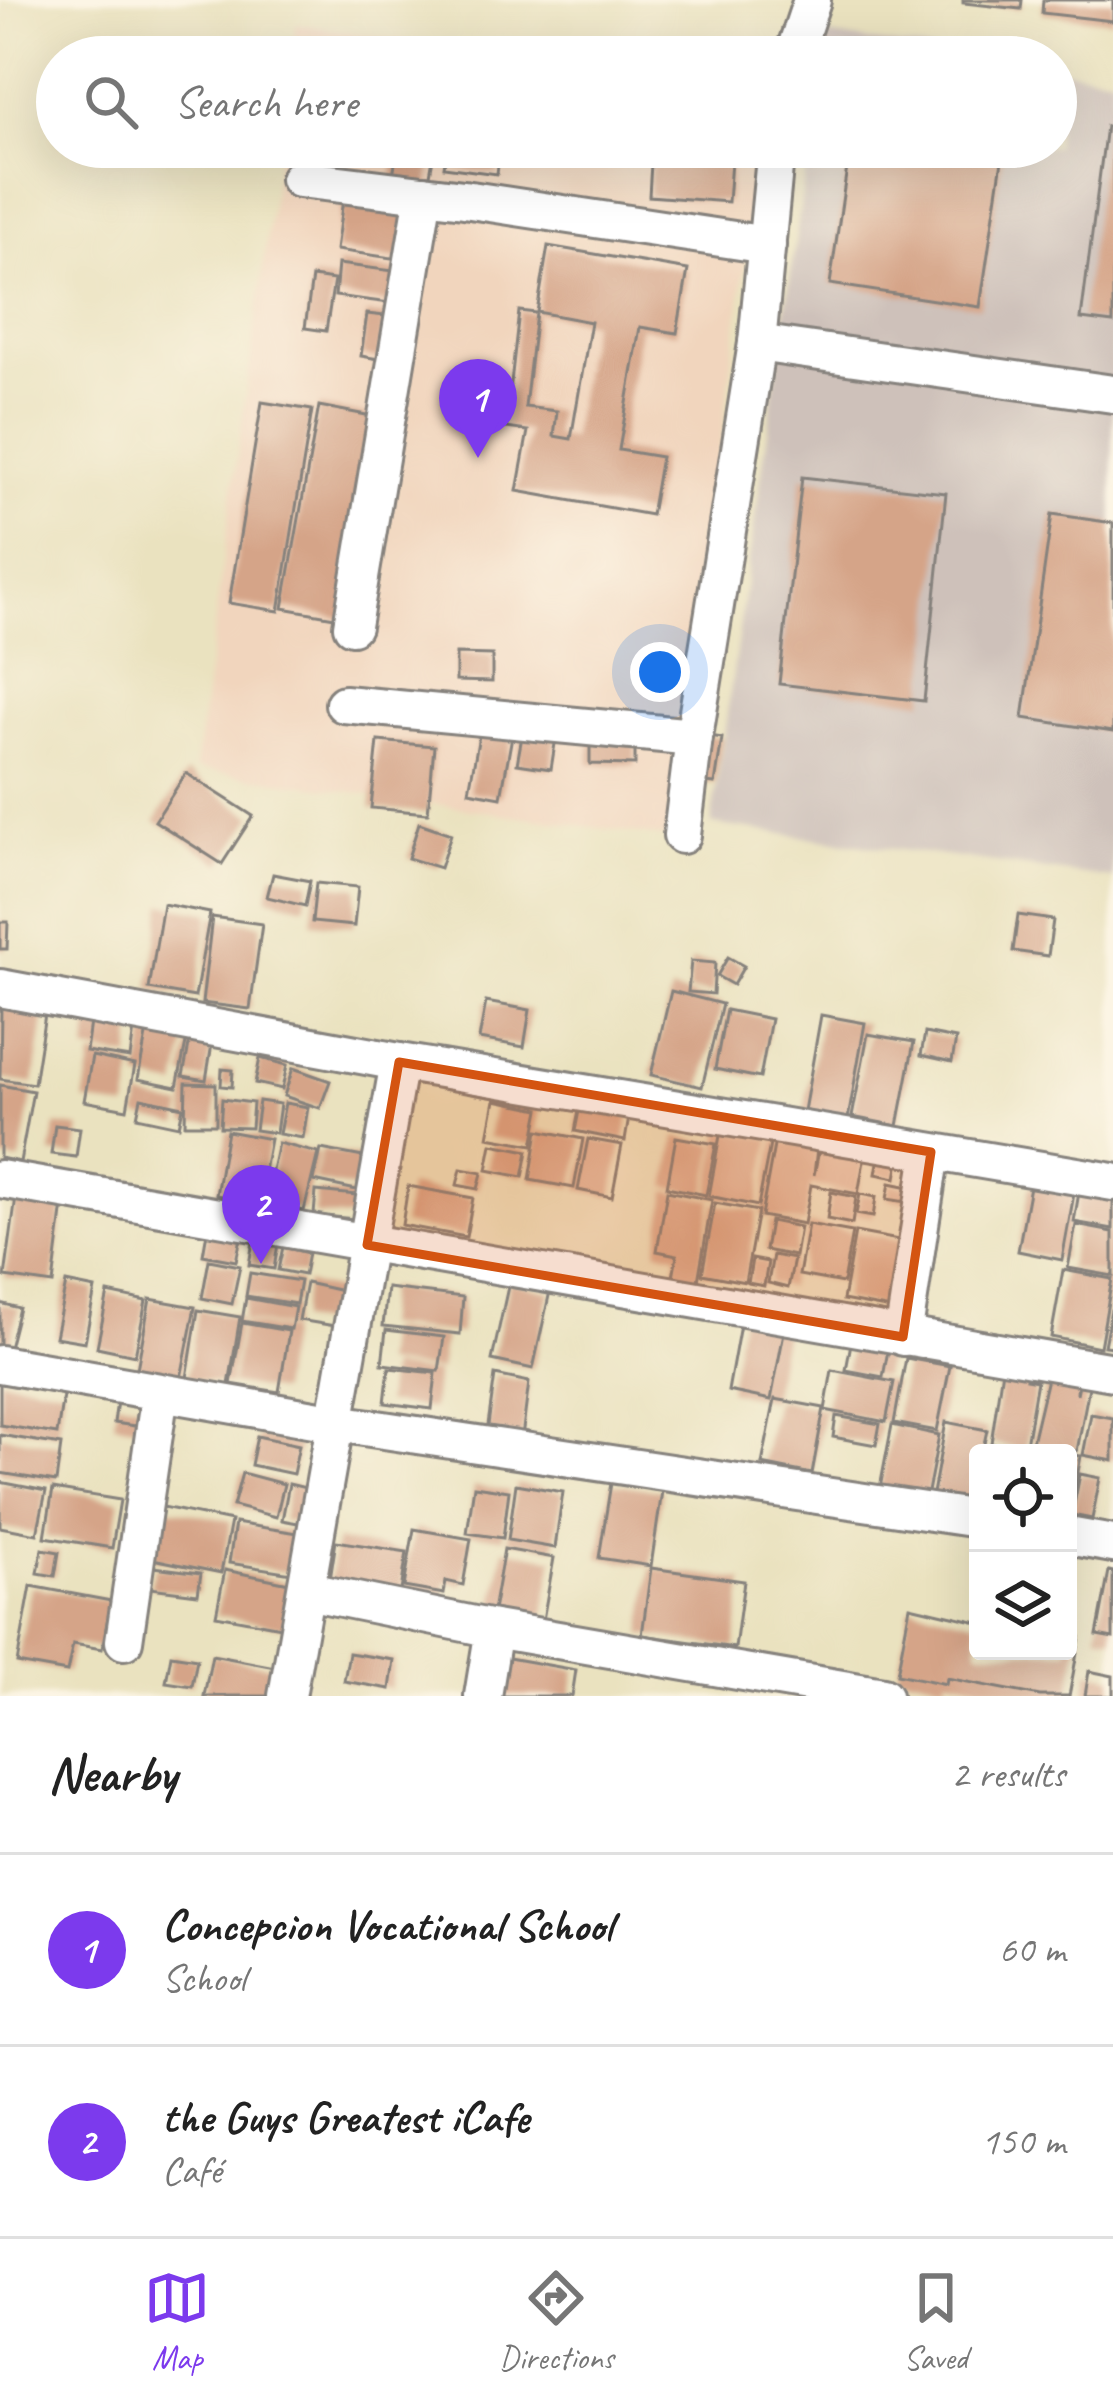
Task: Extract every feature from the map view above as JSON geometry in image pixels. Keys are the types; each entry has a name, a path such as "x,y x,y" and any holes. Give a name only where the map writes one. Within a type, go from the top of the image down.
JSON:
{"street":[{"path":"800,36 812,0"},
{"path":"682,835 757,343 774,168"},
{"path":"299,179 766,244"},
{"path":"352,626 424,194"},
{"path":"757,343 1113,394"},
{"path":"344,704 694,736"},
{"path":"0,988 399,1062 1113,1182"},
{"path":"287,1696 399,1062"},
{"path":"903,1337 931,1152"},
{"path":"0,1179 1113,1372"},
{"path":"0,1364 337,1424 969,1519"},
{"path":"124,1641 160,1393"},
{"path":"1077,1538 1113,1544"},
{"path":"307,1591 860,1694"},
{"path":"483,1696 494,1629"}],"highlighted area":[{"path":"399,1062 931,1152 903,1337 367,1245"}],"shaded area":[{"path":"296,24 372,36 295,36"},
{"path":"1077,71 1113,77 1113,879 711,824 806,168 1077,168"},
{"path":"276,168 758,168 668,838 195,769"}],"building":[{"path":"963,0 1022,0 1021,9"},
{"path":"1043,0 1113,0 1113,21 1042,13"},
{"path":"1106,126 1113,127 1113,323 1081,319"},
{"path":"394,168 431,168 428,186 392,180"},
{"path":"452,168 498,168 497,174"},
{"path":"651,168 730,168 728,202 649,196"},
{"path":"847,168 1001,168 980,307 830,284"},
{"path":"344,192 415,202 406,260 336,250"},
{"path":"548,246 688,270 677,333 640,327 619,450 661,457 651,515 517,491 528,431 506,428 519,311 536,313 525,407 557,411 554,436 571,439 591,322 537,312"},
{"path":"338,264 402,272 398,304 335,296"},
{"path":"312,277 334,280 326,331 305,328"},
{"path":"367,314 385,316 379,359 361,356"},
{"path":"262,402 312,410 279,611 229,603"},
{"path":"319,406 382,418 346,619 283,608"},
{"path":"802,477 946,493 924,701 779,684"},
{"path":"1052,514 1113,523 1113,732 1023,718"},
{"path":"456,654 492,655 492,682 456,681"},
{"path":"524,725 557,731 551,769 517,764"},
{"path":"480,730 512,736 501,797 469,791"},
{"path":"704,735 722,738 715,784 697,782"},
{"path":"378,741 434,746 428,813 371,808"},
{"path":"590,742 635,743 635,765 590,764"},
{"path":"186,773 253,816 222,864 155,821"},
{"path":"419,823 451,834 440,868 408,858"},
{"path":"273,874 310,881 305,906 267,897"},
{"path":"316,883 358,887 354,926 312,922"},
{"path":"163,904 210,913 195,997 149,989"},
{"path":"1018,915 1053,920 1048,956 1013,951"},
{"path":"212,917 262,924 250,1009 202,1003"},
{"path":"0,922 8,922 7,949 0,949"},
{"path":"728,957 744,966 733,985 717,976"},
{"path":"691,961 715,963 713,994 688,992"},
{"path":"671,991 722,1004 702,1087 651,1075"},
{"path":"486,1002 530,1010 524,1047 479,1039"},
{"path":"1,1007 45,1014 34,1084 0,1079"},
{"path":"726,1010 771,1019 760,1078 715,1069"},
{"path":"821,1015 865,1023 848,1119 804,1111"},
{"path":"90,1022 134,1029 130,1058 86,1051"},
{"path":"147,1030 187,1038 177,1087 138,1079"},
{"path":"925,1033 956,1039 952,1062 921,1055"},
{"path":"868,1034 914,1042 898,1126 852,1117"},
{"path":"190,1040 212,1044 206,1080 183,1076"},
{"path":"92,1056 135,1065 127,1109 84,1101"},
{"path":"260,1058 287,1065 282,1089 255,1083"},
{"path":"293,1068 330,1081 320,1108 284,1096"},
{"path":"222,1069 233,1070 232,1087 221,1086"},
{"path":"186,1083 216,1084 216,1124 185,1124"},
{"path":"0,1085 33,1091 20,1162 0,1158"},
{"path":"141,1098 183,1107 179,1126 137,1117"},
{"path":"222,1099 253,1103 251,1128 220,1127"},
{"path":"495,1100 540,1109 533,1145 488,1137"},
{"path":"259,1101 280,1104 276,1133 255,1130"},
{"path":"581,1101 630,1111 625,1141 575,1131"},
{"path":"285,1103 308,1107 303,1138 279,1134"},
{"path":"55,1125 80,1128 76,1157 51,1154"},
{"path":"538,1130 583,1139 574,1188 530,1180"},
{"path":"721,1130 771,1139 758,1206 709,1196"},
{"path":"227,1131 270,1139 258,1203 216,1195"},
{"path":"676,1137 716,1144 706,1195 667,1187"},
{"path":"588,1139 622,1145 612,1197 578,1190"},
{"path":"775,1140 817,1148 814,1175 820,1146 865,1155 858,1194 811,1185 804,1224 761,1216"},
{"path":"278,1143 318,1153 304,1211 265,1202"},
{"path":"492,1144 528,1151 523,1177 487,1170"},
{"path":"321,1149 368,1158 361,1191 314,1181"},
{"path":"879,1157 899,1161 896,1178 876,1174"},
{"path":"461,1169 482,1173 478,1189 457,1185"},
{"path":"890,1183 909,1187 906,1202 887,1199"},
{"path":"408,1186 473,1198 466,1237 402,1225"},
{"path":"1030,1186 1074,1194 1062,1260 1018,1251"},
{"path":"316,1191 357,1195 355,1219 314,1215"},
{"path":"667,1191 712,1200 698,1281 673,1277 677,1255 657,1251"},
{"path":"831,1192 856,1197 852,1224 827,1219"},
{"path":"1079,1192 1113,1198 1113,1229 1074,1222"},
{"path":"860,1194 876,1197 873,1217 856,1214"},
{"path":"16,1197 63,1204 53,1284 5,1277"},
{"path":"715,1203 758,1211 745,1282 702,1274"},
{"path":"770,1221 800,1227 795,1256 765,1250"},
{"path":"808,1224 852,1232 843,1283 799,1275"},
{"path":"1076,1225 1113,1232 1113,1276 1068,1268"},
{"path":"207,1232 241,1238 236,1261 203,1255"},
{"path":"855,1232 904,1241 891,1309 843,1300"},
{"path":"253,1241 278,1244 274,1269 249,1265"},
{"path":"283,1247 308,1253 304,1275 278,1270"},
{"path":"773,1255 794,1259 788,1288 768,1283"},
{"path":"752,1259 768,1262 764,1286 748,1283"},
{"path":"209,1260 240,1266 232,1304 202,1298"},
{"path":"1063,1270 1112,1279 1100,1347 1051,1337"},
{"path":"250,1273 300,1281 296,1304 246,1296"},
{"path":"509,1282 550,1291 533,1369 492,1360"},
{"path":"66,1283 95,1289 85,1342 55,1337"},
{"path":"306,1283 342,1291 335,1326 299,1320"},
{"path":"387,1288 463,1297 460,1334 383,1326"},
{"path":"108,1293 146,1301 135,1355 97,1347"},
{"path":"246,1298 295,1307 291,1329 242,1321"},
{"path":"150,1299 195,1307 181,1378 137,1369"},
{"path":"0,1303 19,1308 9,1348 0,1346"},
{"path":"198,1310 240,1317 229,1385 187,1378"},
{"path":"1113,1310 1113,1347 1104,1346"},
{"path":"741,1319 785,1327 771,1400 728,1391"},
{"path":"242,1323 289,1331 279,1392 231,1384"},
{"path":"386,1330 444,1337 439,1371 382,1364"},
{"path":"852,1338 889,1345 883,1377 846,1370"},
{"path":"1004,1356 1030,1361 1026,1379 1037,1381 1026,1444 991,1443"},
{"path":"906,1358 950,1366 937,1431 894,1423"},
{"path":"389,1368 436,1373 432,1409 385,1403"},
{"path":"832,1370 894,1382 886,1422 825,1410"},
{"path":"1049,1370 1078,1375 1077,1394 1081,1374 1091,1376 1077,1451 1077,1444 1032,1442"},
{"path":"495,1375 529,1382 522,1437 487,1432"},
{"path":"0,1379 64,1389 57,1434 0,1425"},
{"path":"775,1399 824,1408 812,1474 762,1464"},
{"path":"117,1401 139,1404 135,1426 114,1423"},
{"path":"1091,1414 1113,1418 1113,1461 1083,1455"},
{"path":"836,1416 880,1424 876,1445 833,1437"},
{"path":"946,1422 987,1430 984,1444 969,1444 969,1506 932,1499"},
{"path":"892,1425 939,1435 926,1502 879,1493"},
{"path":"0,1435 61,1445 56,1482 0,1473"},
{"path":"257,1436 299,1445 293,1474 251,1465"},
{"path":"242,1473 284,1484 276,1517 233,1506"},
{"path":"1080,1474 1100,1478 1092,1519 1077,1516"},
{"path":"0,1482 46,1491 37,1534 0,1527"},
{"path":"611,1483 662,1491 651,1566 599,1558"},
{"path":"289,1484 310,1489 303,1524 282,1520"},
{"path":"516,1484 563,1492 555,1548 508,1540"},
{"path":"474,1486 509,1491 503,1538 467,1533"},
{"path":"53,1489 120,1500 112,1548 45,1537"},
{"path":"163,1507 231,1521 221,1573 153,1559"},
{"path":"235,1523 298,1533 292,1573 229,1563"},
{"path":"414,1529 471,1539 463,1585 446,1581 444,1594 404,1587"},
{"path":"336,1541 407,1552 400,1597 329,1586"},
{"path":"42,1549 59,1552 55,1576 38,1573"},
{"path":"504,1549 554,1558 543,1620 493,1611"},
{"path":"154,1567 201,1573 198,1594 150,1588"},
{"path":"651,1568 744,1581 735,1648 642,1635"},
{"path":"225,1570 294,1584 286,1628 216,1615"},
{"path":"1109,1571 1113,1572 1113,1638 1097,1635"},
{"path":"31,1586 111,1601 102,1649 73,1644 67,1672 17,1663"},
{"path":"910,1606 969,1620 969,1660 1076,1660 1069,1696 1040,1696 947,1678 946,1684 897,1674"},
{"path":"349,1653 394,1660 390,1689 344,1681"},
{"path":"171,1655 197,1659 192,1686 166,1682"},
{"path":"212,1655 280,1668 274,1696 204,1696"},
{"path":"503,1657 576,1670 572,1696 496,1696"},
{"path":"1089,1671 1113,1676 1113,1696 1085,1696"}],"place":[{"name":"Concepcion Vocational School","path":"478,458"},
{"name":"the Guys Greatest iCafe","path":"261,1264"}]}
